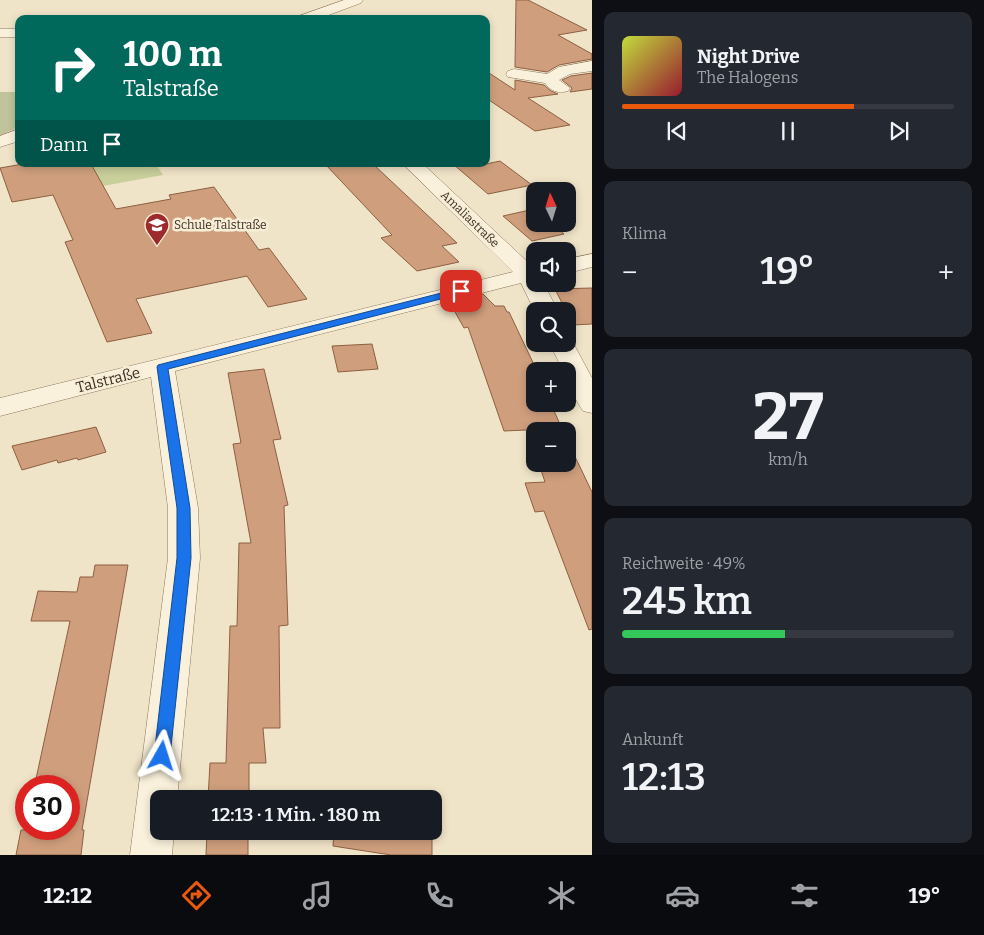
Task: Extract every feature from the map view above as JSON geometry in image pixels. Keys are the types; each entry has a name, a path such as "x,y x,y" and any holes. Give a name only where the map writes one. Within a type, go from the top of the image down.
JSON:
{"street":[{"path":"315,15 356,0"},
{"path":"0,33 15,33"},
{"path":"514,74 557,83 559,72 592,66"},
{"path":"0,142 15,136"},
{"name":"Amaliastraße","path":"415,167 526,269"},
{"path":"576,264 592,260"},
{"name":"Talstraße","path":"0,407 526,275"},
{"path":"566,352 592,405"},
{"path":"151,855 184,558 184,508 162,367"}],"green space":[{"path":"0,92 15,92 15,129 0,135"},
{"path":"93,167 158,167 163,175 103,186"}],"building":[{"path":"516,0 528,0 587,30 558,35 592,54 592,59 559,65 547,72 515,67"},
{"path":"592,73 592,89 570,92 572,88 562,80 571,76"},
{"path":"490,74 515,90 515,80 544,85 558,94 528,98 570,125 535,131 490,101"},
{"path":"500,161 528,182 526,182 526,186 488,194 456,167 490,167 490,163"},
{"path":"15,165 15,167 93,167 116,209 171,199 169,195 214,187 259,250 269,248 307,299 268,307 247,276 136,299 152,333 107,342 65,242 73,240 53,195 12,202 0,168"},
{"path":"328,167 376,167 457,243 442,246 459,262 417,271 381,238 392,235"},
{"path":"526,211 526,232 562,232 564,234 532,241 503,216"},
{"path":"576,288 592,288 592,324 576,325 576,302 562,302 556,292 576,292"},
{"path":"483,294 495,306 504,306 507,312 509,312 526,348 526,352 528,352 533,362 526,362 526,412 555,412 559,422 526,422 526,430 504,431 468,327 464,328 450,303"},
{"path":"372,344 378,369 338,372 332,346"},
{"path":"264,369 281,439 273,440 288,505 284,506 288,625 279,626 280,728 263,728 266,763 249,763 249,790 208,790 210,763 226,763 230,626 237,626 239,543 251,543 233,444 241,443 228,373"},
{"path":"96,427 106,452 78,460 77,458 58,463 57,460 22,470 12,446"},
{"path":"576,459 592,492 592,629 589,630 544,511 535,512 525,483 545,482 542,472 576,472"},
{"path":"95,565 128,565 82,830 84,830 81,855 16,855 19,840 80,840 80,775 37,775 70,621 31,621 38,591 77,592 80,577 93,577"},
{"path":"207,840 248,840 248,855 206,855"},
{"path":"333,840 432,840 432,855 391,855 333,846"}],"place":[{"name":"Schule Talstraße","path":"157,246"}],"route":[{"path":"162,756 184,558 184,508 162,367 461,291"}]}
